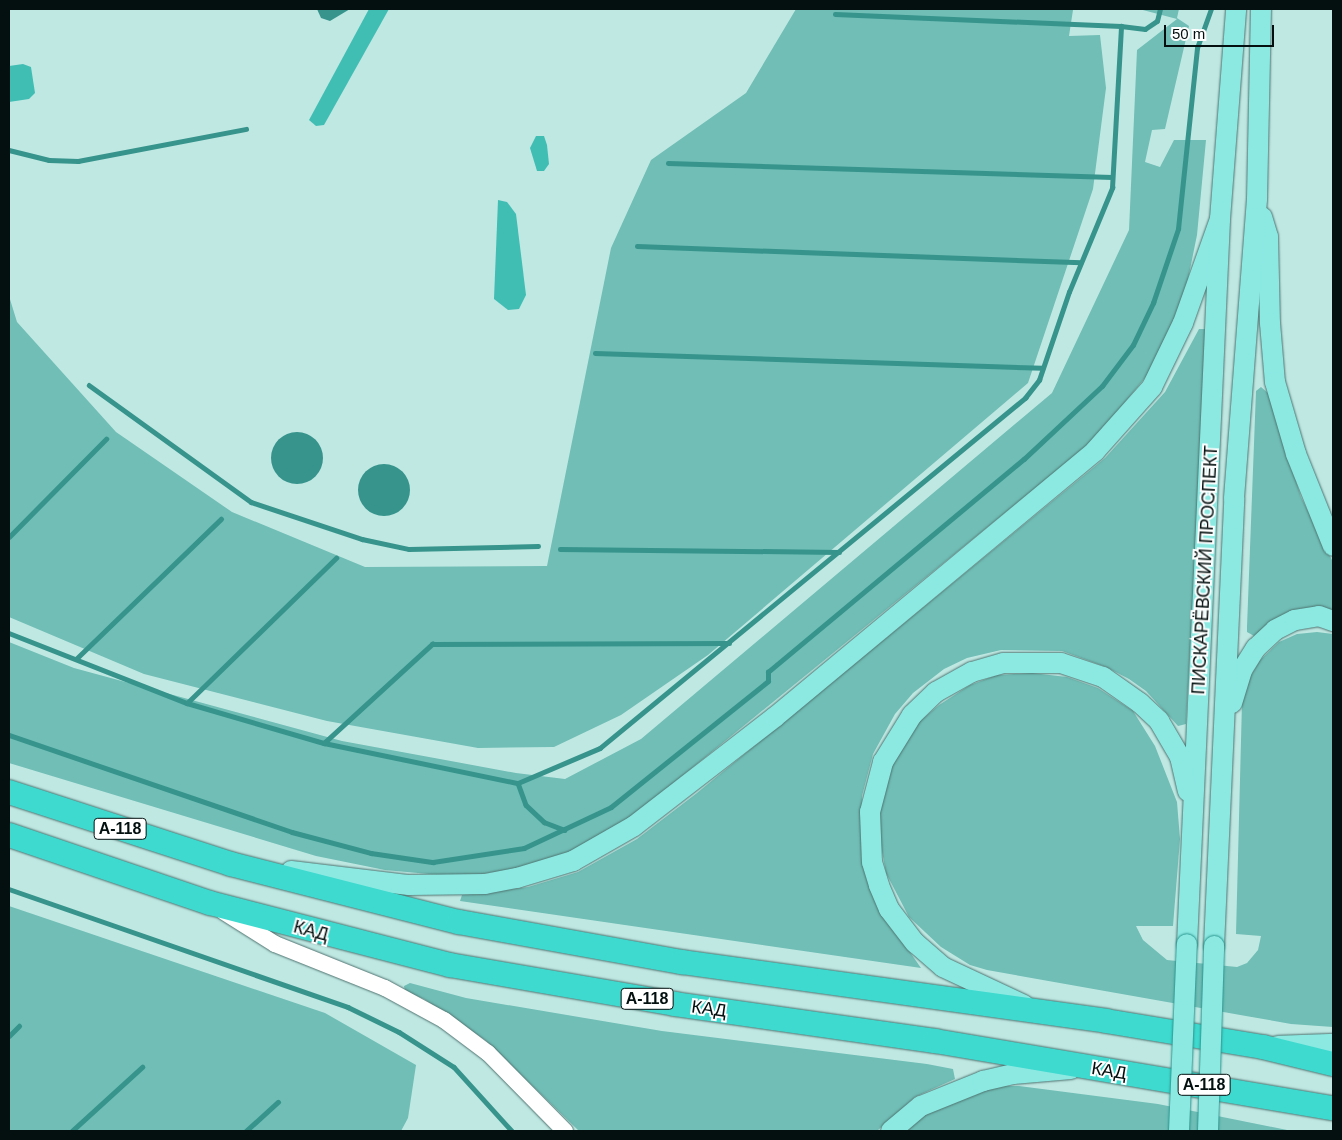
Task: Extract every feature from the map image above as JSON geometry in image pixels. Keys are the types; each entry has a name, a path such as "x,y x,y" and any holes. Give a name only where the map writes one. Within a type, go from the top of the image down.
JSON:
{"highway":[{"name":"А-118","path":"9,792 232,864 459,922 682,962 1035,1010 1263,1047 1333,1064"},
{"name":"КАД","path":"9,835 210,903 450,965 675,1004 935,1041 1328,1108"}],"main road":[{"name":"ПИСКАРЁВСКИЙ ПРОСПЕКТ","path":"1179,1131 1220,219 1236,9"},
{"name":"ПИСКАРЁВСКИЙ ПРОСПЕКТ","path":"1208,1131 1214,946 1234,498 1258,199 1261,17"},
{"path":"1258,199 1268,237 1275,382 1296,454 1333,546"},
{"path":"232,864 409,885 484,884 517,878 573,861 634,826 775,717 1095,451 1152,387 1184,324 1220,219"},
{"path":"1223,732 1242,670 1256,648 1275,630 1296,620 1319,616 1333,621"},
{"path":"1035,1010 943,967 915,943 889,908 879,885 872,862 870,812 877,779 905,723 923,702 952,681 1004,663 1061,663 1103,677 1140,703 1160,722 1180,757 1188,792 1192,841"},
{"path":"1263,1047 1333,1044"},
{"path":"891,1131 921,1106 983,1081 1013,1074 1089,1068"}],"street":[{"path":"1261,17 1272,9"},
{"path":"210,903 275,944 385,988 444,1020 488,1054 566,1131"}],"shaded area":[{"path":"317,9 350,9 330,21 321,18"},
{"path":"369,9 389,9 324,125 316,126 309,120"},
{"path":"796,9 1077,9 1073,10 1069,36 1100,35 1106,88 1093,189 1028,383 708,655 621,715 554,747 478,748 327,721 144,674 9,617 9,296 17,322 116,432 232,512 365,567 547,566 611,248 651,160 746,93"},
{"path":"1139,9 1179,9 1177,18 1189,26 1165,129 1152,130 1145,162 1160,167 1174,140 1206,140 1197,235 1185,294 1149,373 1093,441 632,817 572,853 515,869 462,877 385,870 316,856 9,763 9,642 74,668 342,741 516,773 565,779 641,739 1052,393 1129,230 1137,50 1177,19"},
{"path":"23,64 31,67 35,93 29,99 9,102 9,66"},
{"path":"536,136 544,136 547,145 549,164 544,171 537,171 530,148"},
{"path":"498,200 507,202 516,214 526,295 519,309 508,310 494,299"},
{"path":"1199,329 1207,329 1186,724 1178,726 1146,691 1129,679 1106,667 1062,651 1001,650 967,658 944,669 913,693 895,714 873,754 862,796 861,841 862,862 882,912 921,968 460,901 462,895 528,887 578,872 637,839 697,793 1105,458 1165,392"},
{"path":"1261,387 1268,393 1301,497 1333,562 1333,611 1273,620 1254,636 1247,632 1247,627 1256,391"},
{"path":"292,432 302,432 311,436 319,444 323,458 319,472 311,480 302,484 292,484 283,480 275,472 271,463 271,453 275,444 283,436"},
{"path":"379,464 389,464 398,468 406,476 410,490 406,504 398,512 389,516 379,516 370,512 362,504 358,495 358,485 362,476 370,468"},
{"path":"1317,632 1333,634 1333,1027 1291,1024 987,970 970,965 941,947 909,917 886,873 879,835 880,792 906,733 939,705 970,685 997,675 1032,673 1067,677 1098,688 1133,711 1155,746 1177,802 1180,839 1173,926 1136,926 1143,940 1167,960 1237,967 1247,963 1258,950 1261,936 1236,934 1242,702 1246,684 1260,660 1279,642 1297,634"},
{"path":"9,906 325,1013 416,1065 408,1118 401,1131 9,1131"},
{"path":"410,983 466,998 662,1031 927,1064 953,1069 955,1079 915,1097 877,1131 579,1131 485,1040 424,999 405,991 404,986"},
{"path":"989,1086 1019,1086 1158,1104 1292,1131 903,1131 915,1119"}],"waterway":[{"path":"9,633 187,703 324,743 518,783 600,748 1025,398 1039,380 1069,292 1112,188 1121,26 1145,29 1157,21 1160,9"},
{"path":"9,735 292,832 371,853 433,862 524,848 611,807 768,681 768,672 1024,459 1102,386 1133,345 1153,303 1178,229 1197,48 1211,9"},
{"path":"835,14 1121,26"},
{"path":"9,150 49,160 78,161 246,129"},
{"path":"668,163 1112,177"},
{"path":"637,246 1081,262"},
{"path":"595,353 1042,368"},
{"path":"89,385 251,502 362,539 409,549 538,546"},
{"path":"9,537 106,439"},
{"path":"77,658 221,519"},
{"path":"560,549 839,552"},
{"path":"187,703 336,558"},
{"path":"324,743 432,644 729,643"},
{"path":"518,783 526,805 544,822 565,830"},
{"path":"9,889 348,1007 399,1032 454,1067 512,1131"},
{"path":"9,1036 19,1026"},
{"path":"72,1131 142,1067"},
{"path":"246,1131 278,1102"}]}
